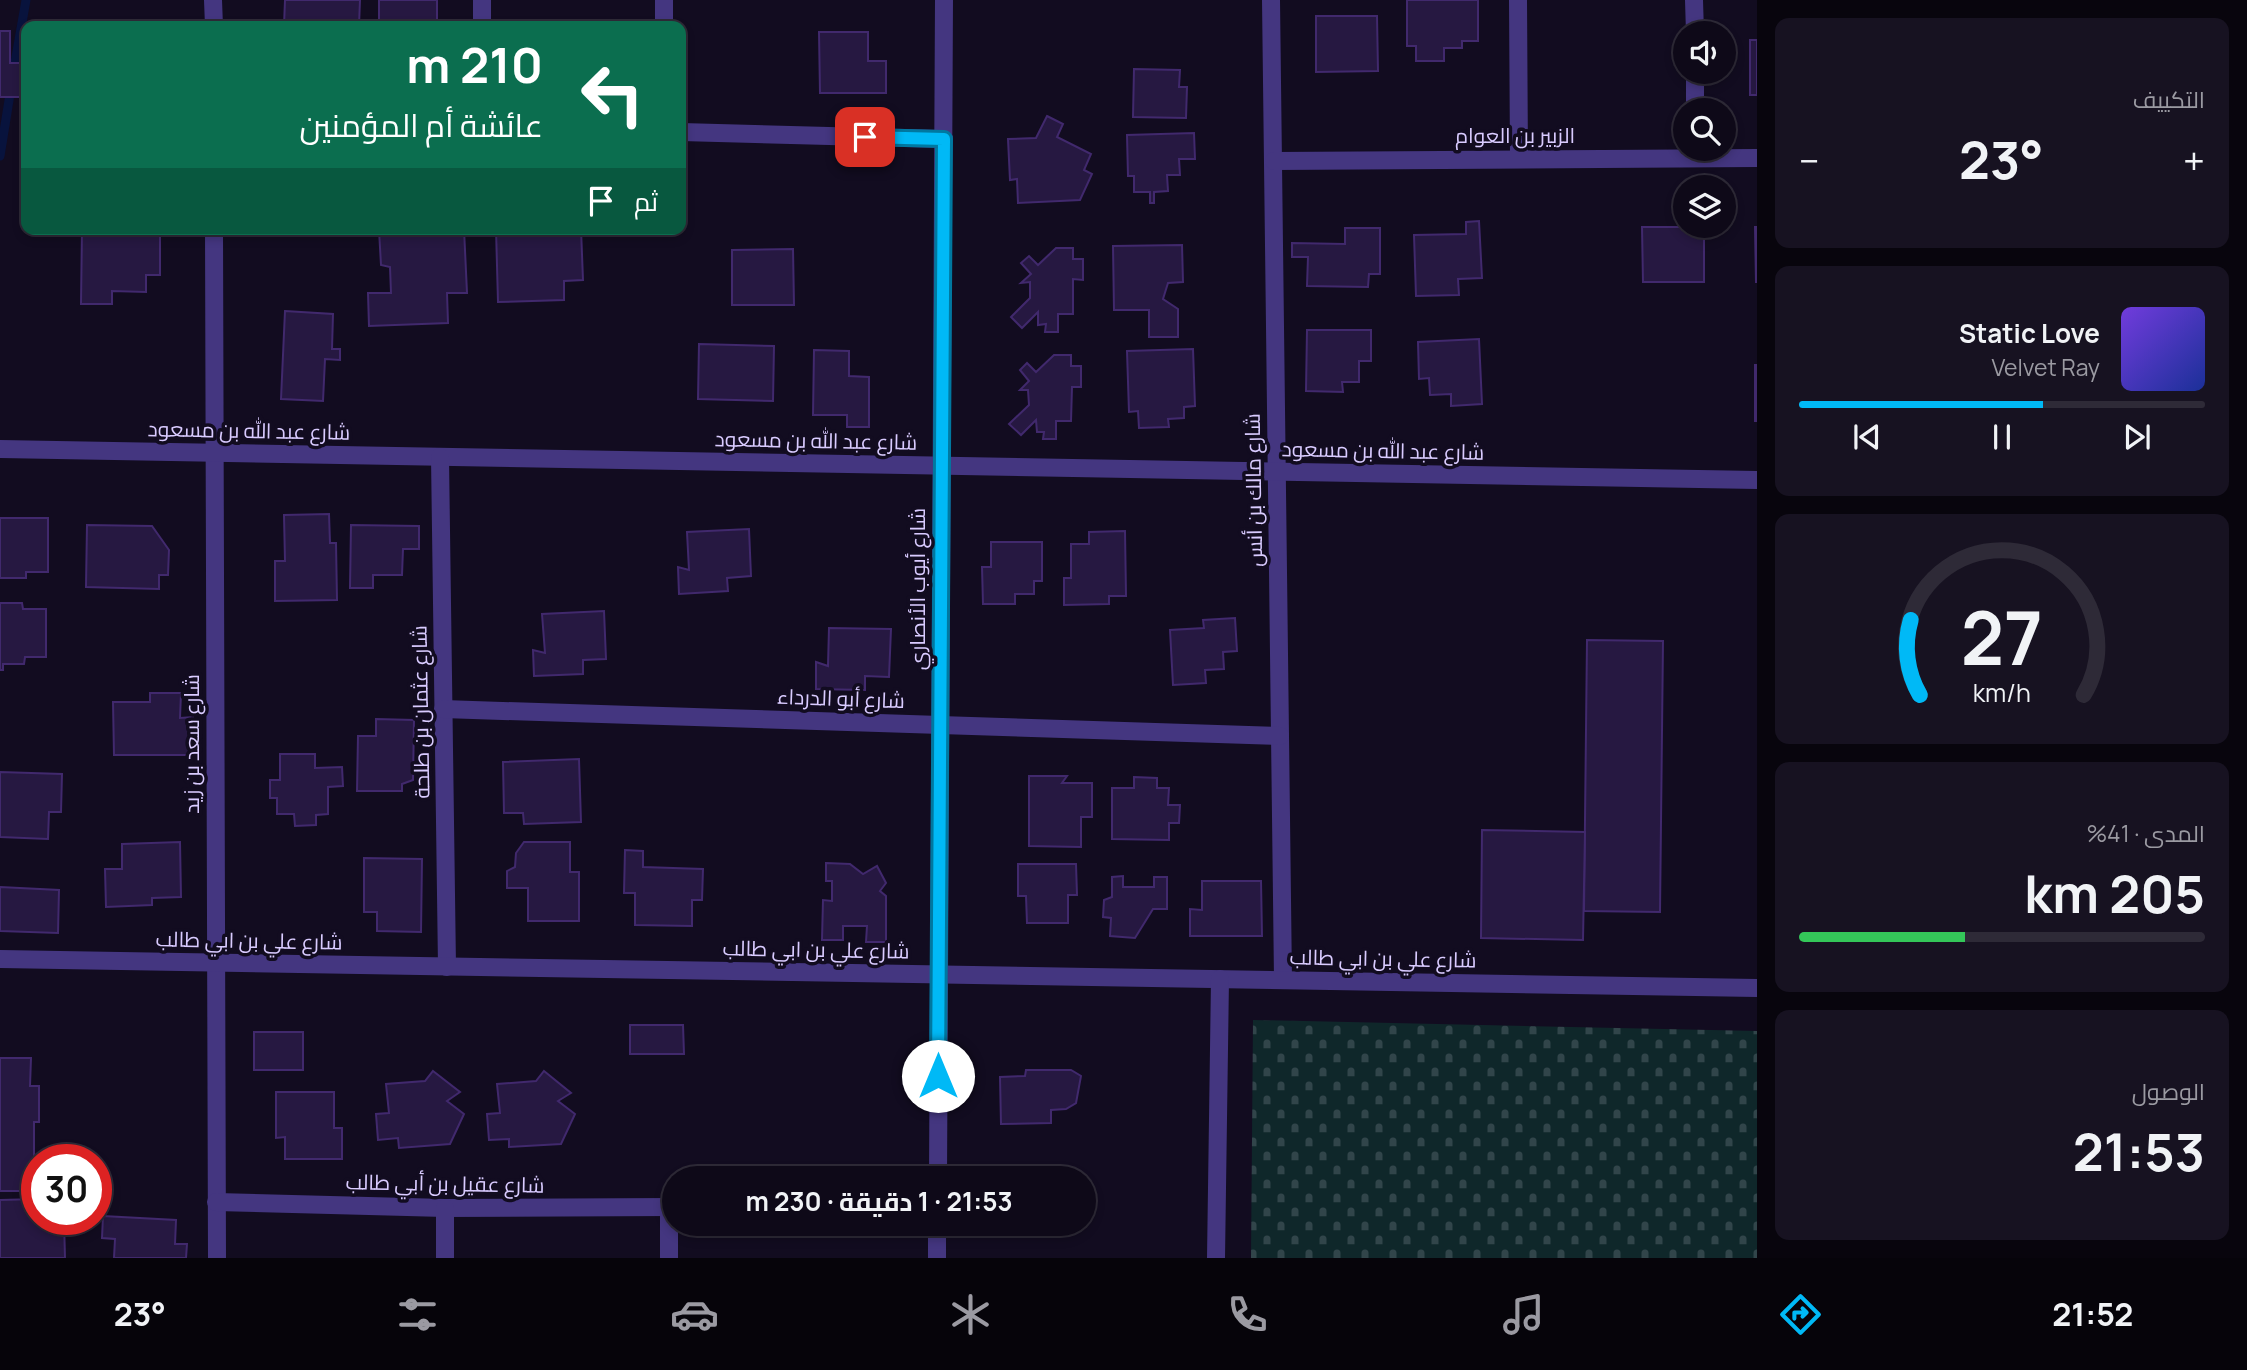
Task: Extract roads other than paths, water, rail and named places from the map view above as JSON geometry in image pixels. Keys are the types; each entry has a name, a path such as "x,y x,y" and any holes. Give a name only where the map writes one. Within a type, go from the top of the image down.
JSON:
{"street":[{"path":"214,0 214,21"},
{"path":"482,0 482,21"},
{"path":"664,0 664,21"},
{"name":"شارع أيوب الأنصاري","path":"938,1166 944,0"},
{"name":"شارع مالك بن أنس","path":"1271,0 1283,980"},
{"path":"1518,0 1518,158"},
{"path":"1694,0 1695,21"},
{"path":"686,132 944,139"},
{"name":"الزبير بن العوام","path":"1274,161 1673,154"},
{"name":"الزبير بن العوام","path":"1736,156 1757,158"},
{"name":"شارع سعد بن زيد","path":"214,235 217,1258"},
{"name":"شارع عبد الله بن مسعود","path":"0,449 1757,480"},
{"name":"شارع عثمان بن طلحة","path":"440,457 447,967"},
{"name":"شارع أبو الدرداء","path":"443,709 1279,736"},
{"name":"شارع علي بن ابي طالب","path":"0,959 1757,988"},
{"path":"1216,1258 1220,979"},
{"name":"شارع عقيل بن أبي طالب","path":"216,1202 444,1208 662,1207"},
{"path":"444,1208 444,1258"},
{"path":"669,1258 670,1236"},
{"path":"937,1236 937,1258"}],"waterway":[{"path":"22,21 26,0"},
{"path":"13,74 21,28"},
{"path":"0,156 11,88"}]}
